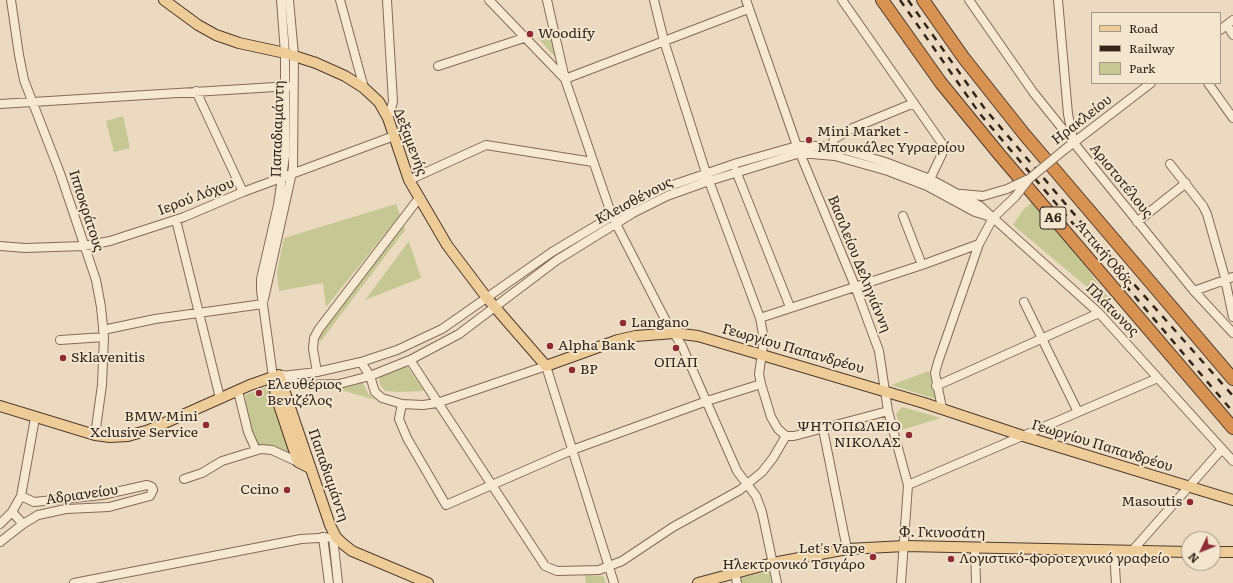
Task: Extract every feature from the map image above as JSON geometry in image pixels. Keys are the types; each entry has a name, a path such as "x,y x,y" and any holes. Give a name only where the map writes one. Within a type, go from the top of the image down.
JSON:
{"highway":[{"name":"Αττική Οδός","path":"882,0 928,66 975,124 1233,428"},
{"name":"Αττική Οδός","path":"923,0 963,57 1024,134 1233,379"}],"main road":[{"name":"Δεξαμενής","path":"164,0 198,25 216,35 239,43 290,54 316,63 345,76 364,88 379,102 388,118 409,180 447,245 487,298 546,366"},
{"name":"Γεωργίου Παπανδρέου","path":"546,366 618,340 654,333 674,333 698,336 942,408 1023,436 1233,500"},
{"path":"0,406 94,435 119,437 138,434 220,398 279,376"},
{"name":"Παπαδιαμάντη","path":"279,376 276,396 298,462"},
{"name":"Παπαδιαμάντη","path":"279,376 334,537"},
{"path":"298,462 310,468"},
{"path":"334,537 352,551 428,583"},
{"name":"Φ. Γκινοσάτη","path":"698,583 736,578 773,563 847,549 904,546 1181,552"},
{"path":"1221,552 1233,552"}],"street":[{"name":"Ιπποκράτους","path":"11,0 19,55 31,102 60,173 96,280 103,333 102,385 94,435"},
{"name":"Παπαδιαμάντη","path":"281,0 290,54"},
{"name":"Παπαδιαμάντη","path":"263,304 292,175 289,0"},
{"path":"340,0 364,88"},
{"path":"388,0 393,102 388,118"},
{"path":"489,0 565,79"},
{"path":"547,0 565,79 613,220 682,346 737,471 756,496 762,512 777,583"},
{"path":"654,0 664,40 707,177 760,318 764,339 759,374 771,417 778,429 786,436 794,436 888,411"},
{"name":"Βασιλείου Δεληγιάννη","path":"746,0 799,149 855,286 879,351 888,411 908,485 901,583"},
{"path":"842,0 942,142 944,147 942,154 930,179"},
{"name":"Αριστοτέλους","path":"969,0 1033,92 1194,291 1233,333"},
{"path":"1058,0 1068,114 1074,142"},
{"path":"565,79 748,9"},
{"path":"1227,25 1233,35"},
{"path":"438,66 524,38"},
{"name":"Ηρακλείου","path":"993,218 1015,197 1029,179 1074,142 1150,84"},
{"path":"1209,84 1233,118"},
{"path":"0,104 290,86"},
{"name":"Παπαδιαμάντη","path":"279,376 261,290 263,267 283,178 290,86"},
{"path":"196,91 243,192"},
{"path":"830,151 834,139 854,128 914,103"},
{"name":"Ιερού Λόχου","path":"0,246 25,248 84,246 110,241 176,220 243,192 394,136"},
{"path":"409,180 486,145 593,162"},
{"name":"Κλεισθένους","path":"707,177 736,171 799,149"},
{"name":"Κλεισθένους","path":"279,376 317,372 361,362 397,350 442,329 552,252 613,220 707,177 799,149 830,151 879,160 930,179 957,193"},
{"name":"Κλεισθένους","path":"830,151 926,186 975,212 993,218"},
{"path":"1170,164 1186,183 1207,214 1229,278 1233,317"},
{"path":"736,171 790,307"},
{"name":"Ηρακλείου","path":"957,193 983,196 1007,189 1029,179"},
{"path":"1137,222 1186,183"},
{"name":"Πλάτωνος","path":"957,193 980,206 1099,313 1233,461"},
{"path":"317,372 313,349 314,338 319,329 419,198"},
{"path":"903,216 922,265"},
{"path":"942,408 936,386 935,373 979,244 993,218"},
{"path":"176,220 220,398"},
{"name":"Κλεισθένους","path":"279,376 300,385 310,386 338,384 370,376 410,360 459,334 613,220"},
{"path":"760,318 922,265 979,244"},
{"path":"552,252 557,260"},
{"path":"1194,291 1229,278"},
{"path":"1024,302 1078,412"},
{"path":"60,340 103,333 155,319 263,304"},
{"path":"936,386 1099,313"},
{"path":"410,360 545,566 557,571 599,570 609,568 673,527 740,490 762,472 773,458 786,436"},
{"name":"Γεωργίου Παπανδρέου","path":"361,362 370,376 374,389 379,396 402,404 437,403 546,366"},
{"path":"546,366 614,583"},
{"path":"908,485 1158,378"},
{"path":"402,404 399,419 407,438 446,505 572,450 707,401 761,384"},
{"path":"238,391 248,432 256,450"},
{"path":"0,524 12,512 21,496 35,418"},
{"path":"823,428 847,549"},
{"path":"1132,551 1222,449"},
{"path":"184,479 198,475 222,460 256,450 272,450 298,462"},
{"name":"Αδριανείου","path":"0,542 23,524 38,515 66,509 109,507 150,496 153,490 152,487 147,485 127,491 34,502 21,496"},
{"path":"127,491 130,502"},
{"path":"34,502 38,515"},
{"path":"12,512 23,524"},
{"name":"Παπαδιαμάντη","path":"324,537 329,583"},
{"path":"74,583 301,539 334,537"},
{"name":"Παπαδιαμάντη","path":"334,537 338,583"},
{"path":"975,548 976,583"},
{"path":"1114,551 1116,583"}],"green space":[{"path":"551,34 556,58 538,38"},
{"path":"123,116 130,148 114,152 106,121"},
{"path":"1033,201 1081,260 1110,300 1106,303 1013,225 1023,210"},
{"path":"396,204 400,215 326,307 323,283 279,291 277,272 284,238"},
{"path":"403,224 405,230 321,341 317,339"},
{"path":"409,241 421,278 365,300"},
{"path":"406,365 424,391 399,392 386,391 382,388 379,382 380,375"},
{"path":"929,371 936,399 891,385"},
{"path":"362,382 369,395 376,400 337,389"},
{"path":"269,386 271,388 290,455 258,446 247,415 245,395"},
{"path":"902,407 941,418 901,430 896,414"},
{"path":"771,571 774,583 741,583 740,578"},
{"path":"585,575 603,576 606,583 586,583"}],"railway":[{"path":"900,0 980,114 1233,412"},
{"path":"908,0 985,109 1125,274 1233,396"}],"place":[{"name":"Woodify","path":"530,34"},
{"name":"Mini Market - Μπουκάλες Υγραερίου","path":"809,140"},
{"name":"Langano","path":"623,323"},
{"name":"Alpha Bank","path":"550,346"},
{"name":"ΟΠΑΠ","path":"676,348"},
{"name":"Sklavenitis","path":"63,358"},
{"name":"BP","path":"572,370"},
{"name":"Ελευθέριος Βενιζέλος","path":"259,393"},
{"name":"BMW Mini Xclusive Service","path":"206,425"},
{"name":"ΨΗΤΟΠΩΛΕΊΟ ΝΙΚΟΛΑΣ","path":"909,435"},
{"name":"Ccino","path":"287,490"},
{"name":"Masoutis","path":"1190,502"},
{"name":"Let's Vape Ηλεκτρονικό Τσιγάρο","path":"873,557"},
{"name":"Λογιστικό-φοροτεχνικό γραφείο","path":"951,559"}]}
